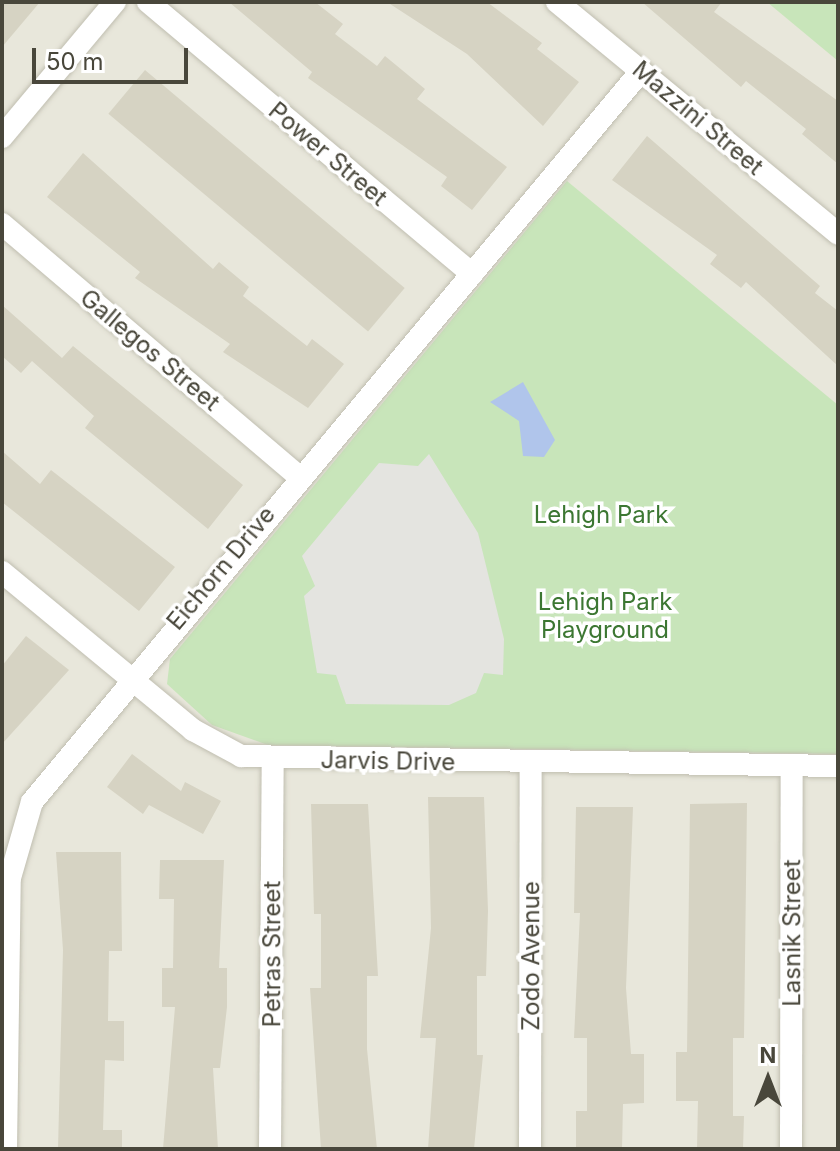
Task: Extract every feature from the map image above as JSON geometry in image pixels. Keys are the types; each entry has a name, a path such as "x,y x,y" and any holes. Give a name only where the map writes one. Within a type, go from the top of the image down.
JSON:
{"street":[{"path":"2,137 115,2"},
{"name":"Power Street","path":"148,2 472,274"},
{"name":"Mazzini Street","path":"557,2 838,234"},
{"name":"Eichorn Drive","path":"6,1149 10,878 17,837 32,802 129,678 641,71"},
{"name":"Gallegos Street","path":"2,224 298,476"},
{"name":"Jarvis Drive","path":"2,572 129,678 220,747 273,760 838,766"},
{"name":"Petras Street","path":"270,1149 273,760"},
{"name":"Zodo Avenue","path":"530,1149 531,762"},
{"name":"Lasnik Street","path":"791,1149 792,765"}],"shaded area":[{"path":"2,2 838,2 838,1149 2,1149"},
{"path":"429,454 478,533 504,639 503,675 484,673 476,693 449,705 346,704 336,675 317,673 304,596 315,586 302,556 379,463 418,466"}],"green space":[{"path":"767,2 838,2 838,61"},
{"name":"Lehigh Park","path":"567,181 838,405 838,754 268,745 212,725 167,684 170,659"}],"water":[{"path":"523,382 555,440 544,457 523,456 519,421 490,402"}],"building":[{"path":"2,2 40,2 2,47"},
{"path":"229,2 315,2 343,24 335,34 377,66 385,56 425,89 417,99 507,167 472,210 441,186 447,177 308,78 312,72"},
{"path":"387,2 487,2 542,43 537,49 579,82 543,126 467,54"},
{"path":"642,2 722,2 714,12 838,101 838,164 802,134 806,129 746,81 741,87"},
{"path":"145,70 405,288 368,332 108,114"},
{"path":"647,136 820,286 815,293 838,311 838,366 746,282 741,288 710,264 717,255 612,180"},
{"path":"83,153 213,269 219,262 249,287 243,296 307,346 312,339 344,364 308,408 223,352 230,344 135,278 140,272 47,197"},
{"path":"2,305 62,358 73,346 243,485 208,529 85,428 94,416 32,361 21,373 2,356"},
{"path":"2,451 40,484 51,470 175,567 139,611 2,502"},
{"path":"26,636 69,670 2,744 2,666"},
{"path":"132,754 181,791 185,782 221,801 203,834 149,805 143,814 107,787"},
{"path":"428,797 484,797 488,911 486,976 477,976 477,1055 483,1055 474,1149 428,1149 436,1038 420,1038 431,928"},
{"path":"747,803 744,1038 733,1038 733,1116 744,1116 743,1149 697,1149 698,1101 676,1101 676,1052 687,1052 690,804"},
{"path":"311,804 368,804 378,976 367,976 367,1049 377,1149 321,1149 310,988 321,988 321,914 314,914"},
{"path":"576,807 633,807 626,988 631,1054 644,1054 644,1103 623,1104 622,1149 576,1149 576,1111 587,1111 587,1038 574,1038 580,913 574,913"},
{"path":"56,852 121,852 122,951 109,951 108,1021 124,1021 124,1061 105,1060 103,1130 122,1130 122,1149 58,1149 63,950"},
{"path":"160,860 224,860 219,968 227,968 227,1007 220,1068 213,1068 218,1149 163,1149 175,1007 162,1007 162,968 173,968 174,899 159,899"}],"park label":[{"name":"Lehigh Park Playground","path":"605,616"}]}
